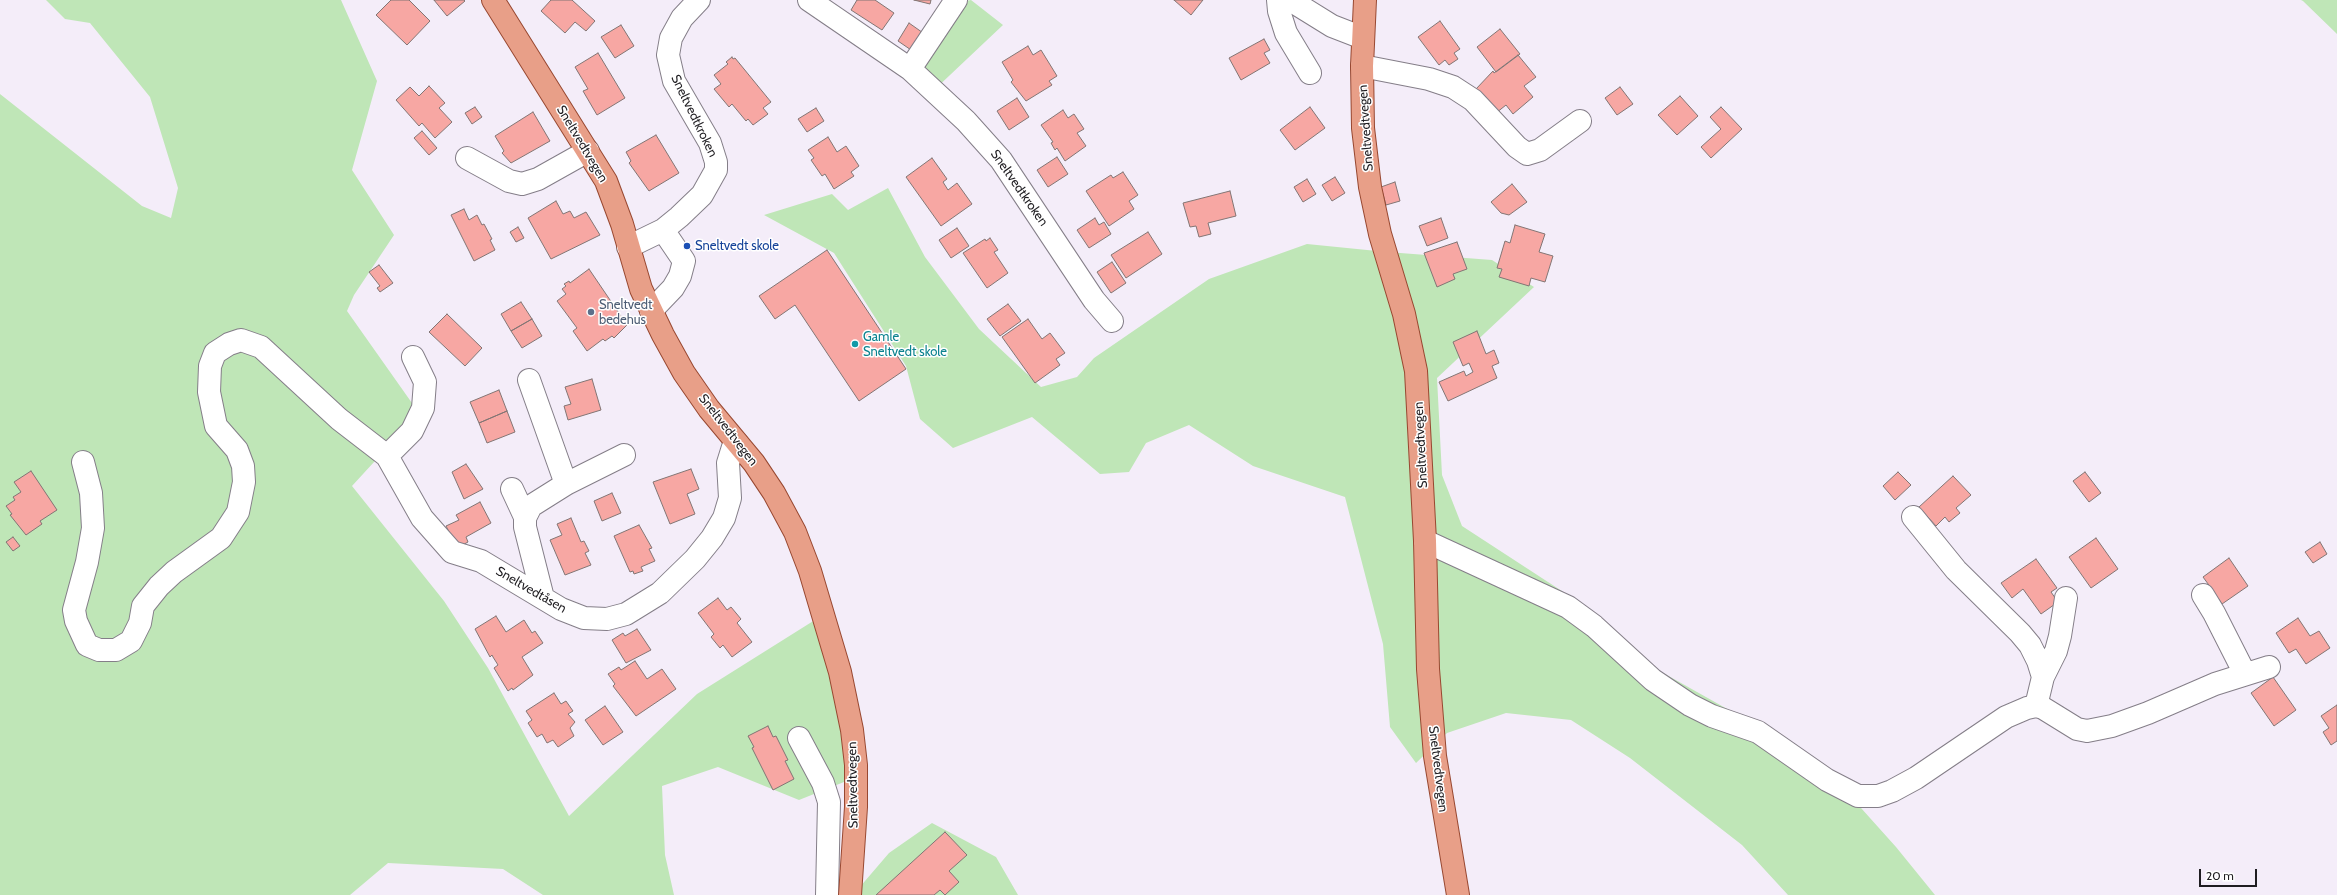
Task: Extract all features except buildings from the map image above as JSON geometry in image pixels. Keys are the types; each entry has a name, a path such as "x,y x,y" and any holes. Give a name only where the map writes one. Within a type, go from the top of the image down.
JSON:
{"main road":[{"name":"Sneltvedtvegen","path":"493,0 588,151 613,197 641,289 651,311 684,372 710,409 754,463 774,493 795,532 810,571 840,672 852,730 856,765 856,808 850,895"},
{"name":"Sneltvedtvegen","path":"1365,0 1362,66 1363,128 1370,187 1380,234 1404,314 1416,371 1425,541 1428,669 1434,756 1458,895"}],"street":[{"name":"Sneltvedtkroken","path":"628,247 663,230 702,195 716,170 716,162 710,143 680,94 669,59 671,38 682,18 698,0"},
{"name":"Sneltvedtkroken","path":"809,0 910,69 966,121 990,146 1060,246 1094,300 1112,321"},
{"path":"910,69 956,0"},
{"path":"1278,0 1278,11 1286,33 1310,74"},
{"path":"1290,0 1332,26 1363,38"},
{"path":"1362,66 1429,79 1453,87 1473,100 1517,148 1527,154 1540,150 1580,121"},
{"path":"467,158 509,181 522,184 538,179 588,151"},
{"path":"651,311 673,288 680,276 684,261 682,254 663,230"},
{"path":"83,462 91,493 93,528 87,562 74,610 76,621 87,646 99,650 116,650 130,642 140,623 143,606 158,586 174,572 221,538 231,525 241,504 244,482 243,466 237,450 216,426 209,392 210,366 219,349 241,340 261,346 339,419 387,456 412,430 423,408 425,382 413,357"},
{"path":"529,380 566,484"},
{"name":"Sneltvedtåsen","path":"387,456 422,518 452,552 480,561 561,609 584,618 607,619 626,614 660,593 696,559 712,538 724,518 730,498 728,463 733,447 737,442"},
{"path":"543,598 525,527 526,517 531,506 566,484 624,455"},
{"path":"512,489 526,517"},
{"path":"1913,517 1956,570 2020,633 2038,661 2043,677"},
{"path":"1425,541 1568,607 1594,626 1653,680 1690,705 1712,716 1758,732 1827,780 1858,796 1878,796 1892,791 1916,778 2006,717 2036,706 2043,708 2077,729 2088,731 2112,726 2148,713 2215,684 2269,667"},
{"path":"2203,595 2214,613 2245,674"},
{"path":"2036,706 2043,677 2056,651 2066,598"},
{"path":"799,738 823,783 829,802 827,895"}],"green space":[{"path":"46,0 341,0 377,81 352,170 394,235 354,295 347,311 419,413 352,486 444,601 488,668 569,816 697,694 826,613 850,744 844,782 799,800 718,767 662,786 665,855 674,895 543,895 503,869 388,863 350,895 0,895 0,94 142,206 171,218 178,188 150,97 90,23 65,19"},
{"path":"971,0 1003,25 932,92 906,71 944,5"},
{"path":"2301,0 2337,0 2337,34 2303,1"},
{"path":"888,188 925,257 979,329 1041,387 1077,377 1094,358 1209,279 1307,244 1492,260 1534,287 1437,378 1442,475 1462,526 1591,610 1649,665 1818,760 1896,847 1935,895 1788,895 1742,845 1630,758 1571,720 1506,713 1447,733 1416,763 1390,727 1383,644 1345,497 1253,466 1189,425 1146,443 1129,472 1100,474 1032,417 953,448 920,419 906,366 834,253 764,215 832,194 848,210"},
{"path":"932,823 996,857 1018,895 853,895 889,853"}],"place":[{"name":"Sneltvedt skole","path":"687,246"},
{"name":"Sneltvedt bedehus","path":"591,312"},
{"name":"Gamle Sneltvedt skole","path":"855,344"}]}
